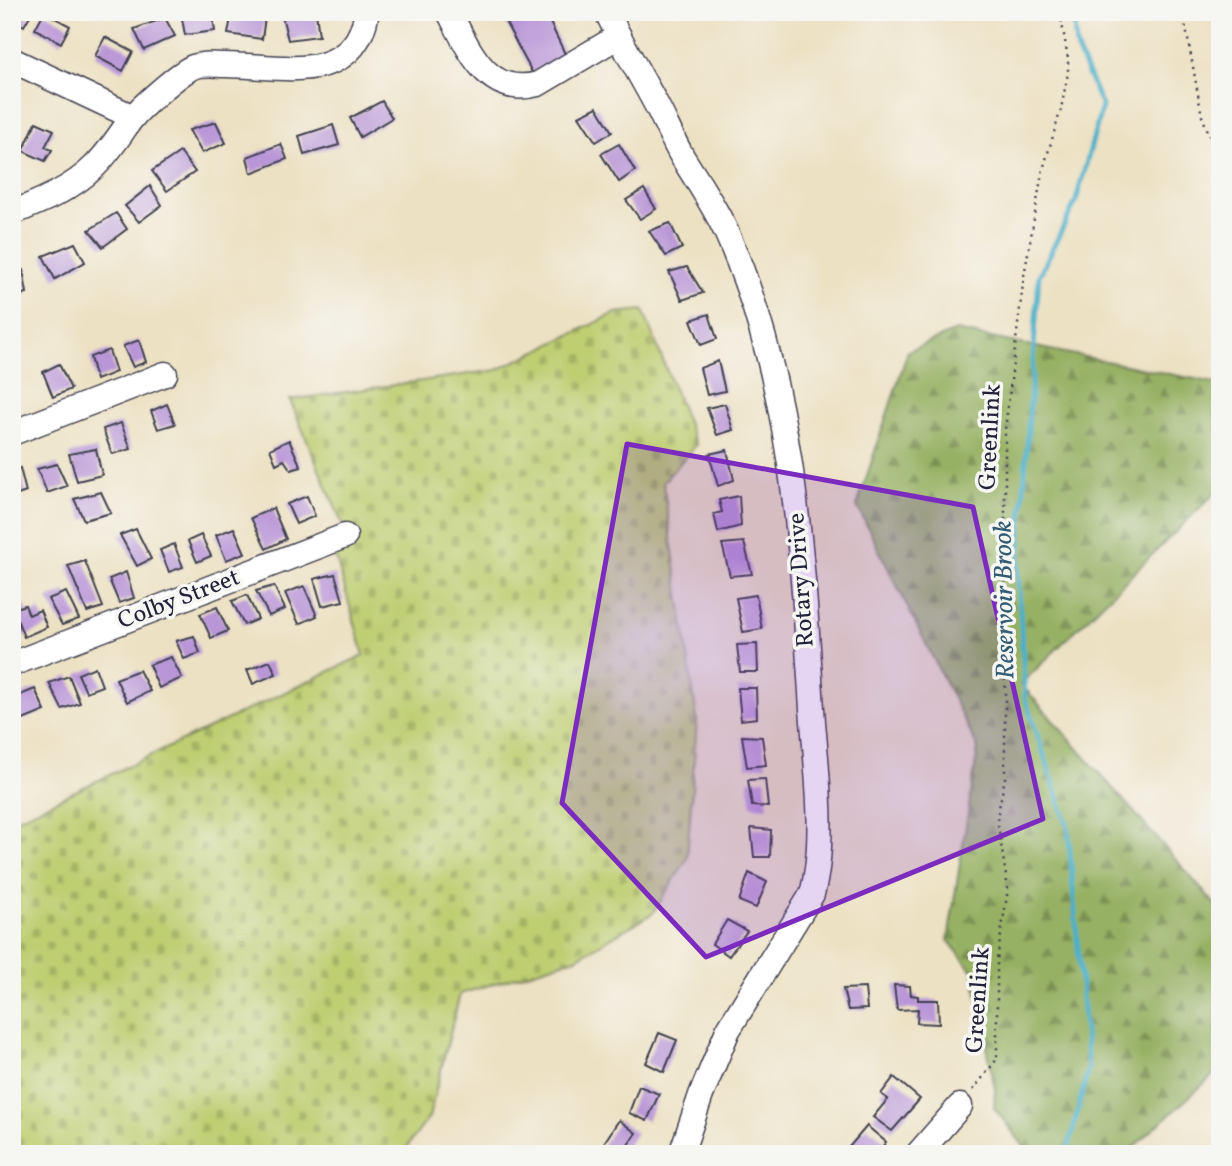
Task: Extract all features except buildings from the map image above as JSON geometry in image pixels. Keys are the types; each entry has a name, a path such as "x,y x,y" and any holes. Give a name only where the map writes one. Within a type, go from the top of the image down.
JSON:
{"street":[{"path":"12,213 58,193 79,180 110,150 133,117 177,77 200,65 300,70 330,63 353,44 363,27 367,12"},
{"path":"449,12 477,63 506,85 524,88 538,83 619,36"},
{"name":"Rotary Drive","path":"607,12 683,158 723,224 747,281 757,317 781,413 797,505 817,792 817,871 812,894 728,1030 701,1095 681,1154"},
{"path":"12,61 133,117"},
{"path":"12,433 165,374"},
{"name":"Colby Street","path":"12,664 345,536"},
{"path":"918,1154 960,1106"}],"path":[{"name":"Greenlink","path":"960,1106 997,1059 997,960 1008,889 998,818 1004,778 1005,429 1028,250 1042,173 1068,73 1060,12"},
{"path":"1183,12 1202,116 1220,162"}],"highlighted area":[{"path":"627,444 973,507 1043,819 706,957 562,803"}],"green space":[{"path":"643,310 696,445 663,482 697,719 687,859 653,913 576,958 460,994 429,1117 402,1154 12,1154 12,821 364,655 333,548 350,542 290,400 497,370 616,313"},
{"path":"956,331 1220,384 1220,488 1021,684 1220,910 1220,1069 1126,1154 1030,1154 994,1108 995,1089 973,972 948,940 978,748 857,506 908,351"}],"waterway":[{"name":"Reservoir Brook","path":"1067,1154 1088,1069 1068,827 1025,698 1018,573 1039,276 1076,201 1102,106 1076,47 1073,12"}]}
